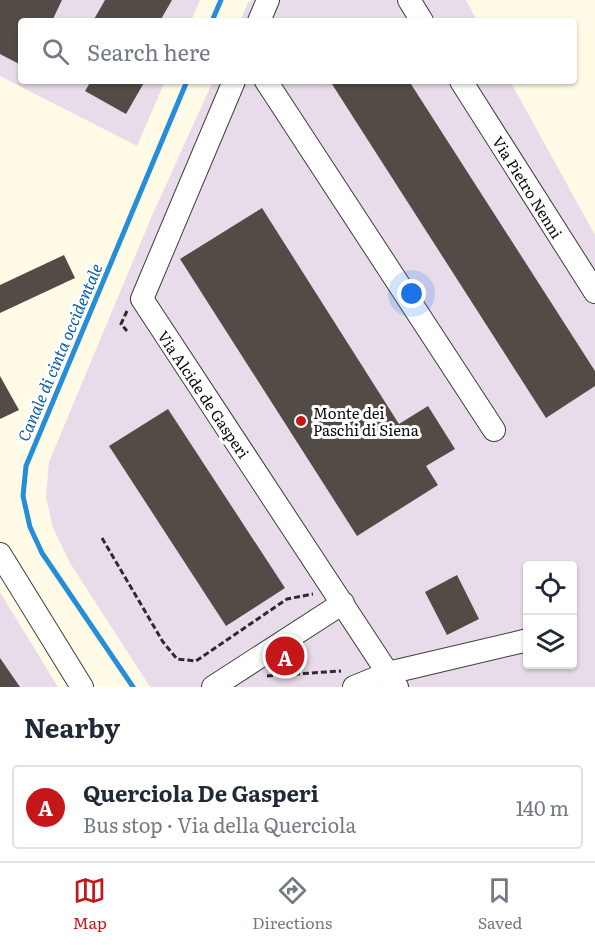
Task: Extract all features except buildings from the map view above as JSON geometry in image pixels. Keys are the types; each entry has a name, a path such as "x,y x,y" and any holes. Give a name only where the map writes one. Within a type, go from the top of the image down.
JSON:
{"street":[{"path":"260,18 268,0"},
{"path":"409,0 420,18"},
{"name":"Via Alcide de Gasperi","path":"233,84 142,299 393,680"},
{"path":"268,84 494,430"},
{"name":"Via Pietro Nenni","path":"462,84 595,292"},
{"path":"0,554 82,687"},
{"path":"213,687 343,603"},
{"path":"352,679 393,680 523,641"}],"path":[{"path":"102,538 163,642 177,658 196,661 287,599 315,593 343,603"},
{"path":"259,677 352,679"}],"shaded area":[{"path":"0,0 200,0 192,18 18,18 18,84 164,84 137,146 0,76"},
{"path":"252,0 466,0 475,18 241,18 248,3"},
{"path":"212,84 512,84 595,235 595,687 150,687 70,563 53,528 46,497 49,462 151,218"},
{"path":"0,592 58,687 0,687"}],"waterway":[{"name":"Canale di cinta occidentale","path":"213,18 221,0"},
{"name":"Canale di cinta occidentale","path":"133,687 42,553 30,527 23,496 26,466 186,84"}],"place":[{"name":"Monte dei Paschi di Siena","path":"301,421"},
{"name":"Querciola De Gasperi","path":"285,656"}]}
